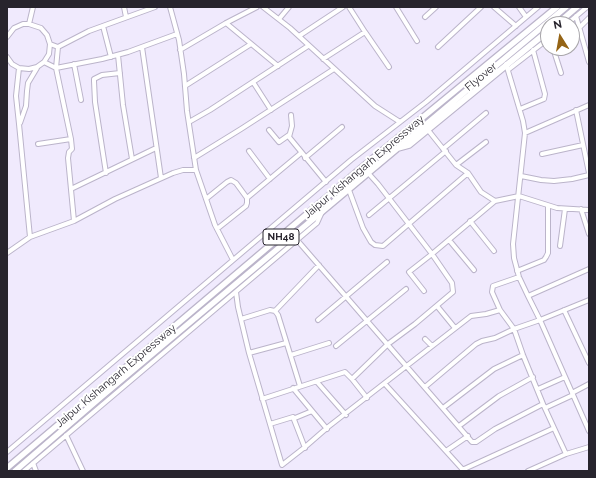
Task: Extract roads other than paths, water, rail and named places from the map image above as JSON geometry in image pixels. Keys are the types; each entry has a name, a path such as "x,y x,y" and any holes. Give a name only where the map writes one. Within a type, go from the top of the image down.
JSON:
{"highway":[{"name":"Jaipur Kishangarh Expressway","path":"7,468 372,160 557,7"},
{"name":"Flyover","path":"396,149 566,7"},
{"path":"566,16 577,7"},
{"path":"396,149 409,145 540,39"},
{"name":"Jaipur Kishangarh Expressway","path":"15,471 101,397 369,174 396,149"}],"street":[{"path":"29,24 33,7"},
{"path":"124,7 126,17"},
{"path":"50,44 58,47 89,31 155,7"},
{"path":"170,7 180,50 196,170 217,229 233,260"},
{"path":"180,50 247,9 257,7"},
{"path":"262,7 279,19 375,106 400,122"},
{"path":"279,19 289,7"},
{"path":"298,36 343,7"},
{"path":"349,7 389,67"},
{"path":"396,7 417,41"},
{"path":"425,17 436,7"},
{"path":"438,47 481,7"},
{"path":"494,7 516,26"},
{"path":"519,7 526,17"},
{"path":"7,452 351,160 400,122 538,7"},
{"path":"576,16 587,7"},
{"path":"589,18 580,27 589,62"},
{"path":"226,23 278,66"},
{"path":"7,37 14,28 23,24 29,24 41,28 47,35 50,44 49,54 44,62 29,70 19,68 12,64 7,57"},
{"path":"103,26 111,57"},
{"path":"323,59 366,32"},
{"path":"44,62 56,68 111,57 177,34"},
{"path":"185,86 251,44"},
{"path":"540,45 507,67 520,109 525,133 513,244 514,258 519,276 589,431"},
{"path":"189,122 308,46"},
{"path":"58,47 56,68 72,149 69,152 68,158 74,221"},
{"path":"142,47 161,178"},
{"path":"520,109 544,100 545,94 533,50"},
{"path":"118,55 123,105 132,159"},
{"path":"556,56 561,72"},
{"path":"74,64 81,100"},
{"path":"20,124 26,106 26,91 28,83 37,67"},
{"path":"19,68 16,96 20,124 30,237"},
{"path":"194,158 334,69"},
{"path":"106,173 95,102 94,79 102,75 120,73"},
{"path":"253,82 271,110"},
{"path":"525,133 589,105"},
{"path":"521,176 554,181 572,179 589,174 576,110"},
{"path":"369,215 486,113"},
{"path":"269,130 279,142 289,135 292,126 291,115"},
{"path":"305,158 342,128"},
{"path":"428,130 456,165 468,173 481,192 495,200"},
{"path":"289,135 291,141 326,182"},
{"path":"38,144 71,139"},
{"path":"456,165 486,142"},
{"path":"542,154 583,145"},
{"path":"71,189 156,148"},
{"path":"249,151 270,179"},
{"path":"247,198 301,153"},
{"path":"7,253 30,237 74,221 115,199 161,178 184,170 196,170"},
{"path":"349,190 363,228 371,242 375,245 383,246 468,173"},
{"path":"352,379 388,344 453,292 452,283 432,254 390,198 369,174"},
{"path":"206,199 231,180 236,183 247,198 246,206 217,229"},
{"path":"424,290 409,272 495,200 519,196 548,206 565,209 589,210"},
{"path":"517,271 544,260 548,253 548,206"},
{"path":"560,246 565,209"},
{"path":"581,209 589,234"},
{"path":"24,471 318,223 323,212"},
{"path":"470,222 494,251"},
{"path":"297,240 472,442 476,442 494,429 573,394 589,384"},
{"path":"449,240 474,270"},
{"path":"318,320 387,262"},
{"path":"275,311 319,265"},
{"path":"528,296 589,269"},
{"path":"519,276 493,286 492,292 500,310 514,329 544,406 566,454"},
{"path":"336,346 406,289"},
{"path":"236,292 240,319 282,465 471,316 500,310"},
{"path":"425,387 476,344 495,338 514,329 588,301"},
{"path":"437,306 455,328"},
{"path":"240,319 270,310 275,311 278,315 300,386"},
{"path":"564,310 589,362"},
{"path":"425,339 432,346"},
{"path":"249,352 286,343"},
{"path":"291,355 329,343"},
{"path":"443,408 494,370 523,355"},
{"path":"262,399 345,372 367,398"},
{"path":"459,426 499,396 533,377"},
{"path":"538,389 565,377"},
{"path":"317,382 346,415"},
{"path":"385,384 463,470 554,428"},
{"path":"293,388 327,429"},
{"path":"270,424 293,417 295,418 312,411"},
{"path":"584,419 589,416"},
{"path":"295,418 305,448"},
{"path":"66,435 83,471"},
{"path":"446,451 468,436"},
{"path":"528,471 566,454 589,448"},
{"path":"33,463 36,471"}]}
